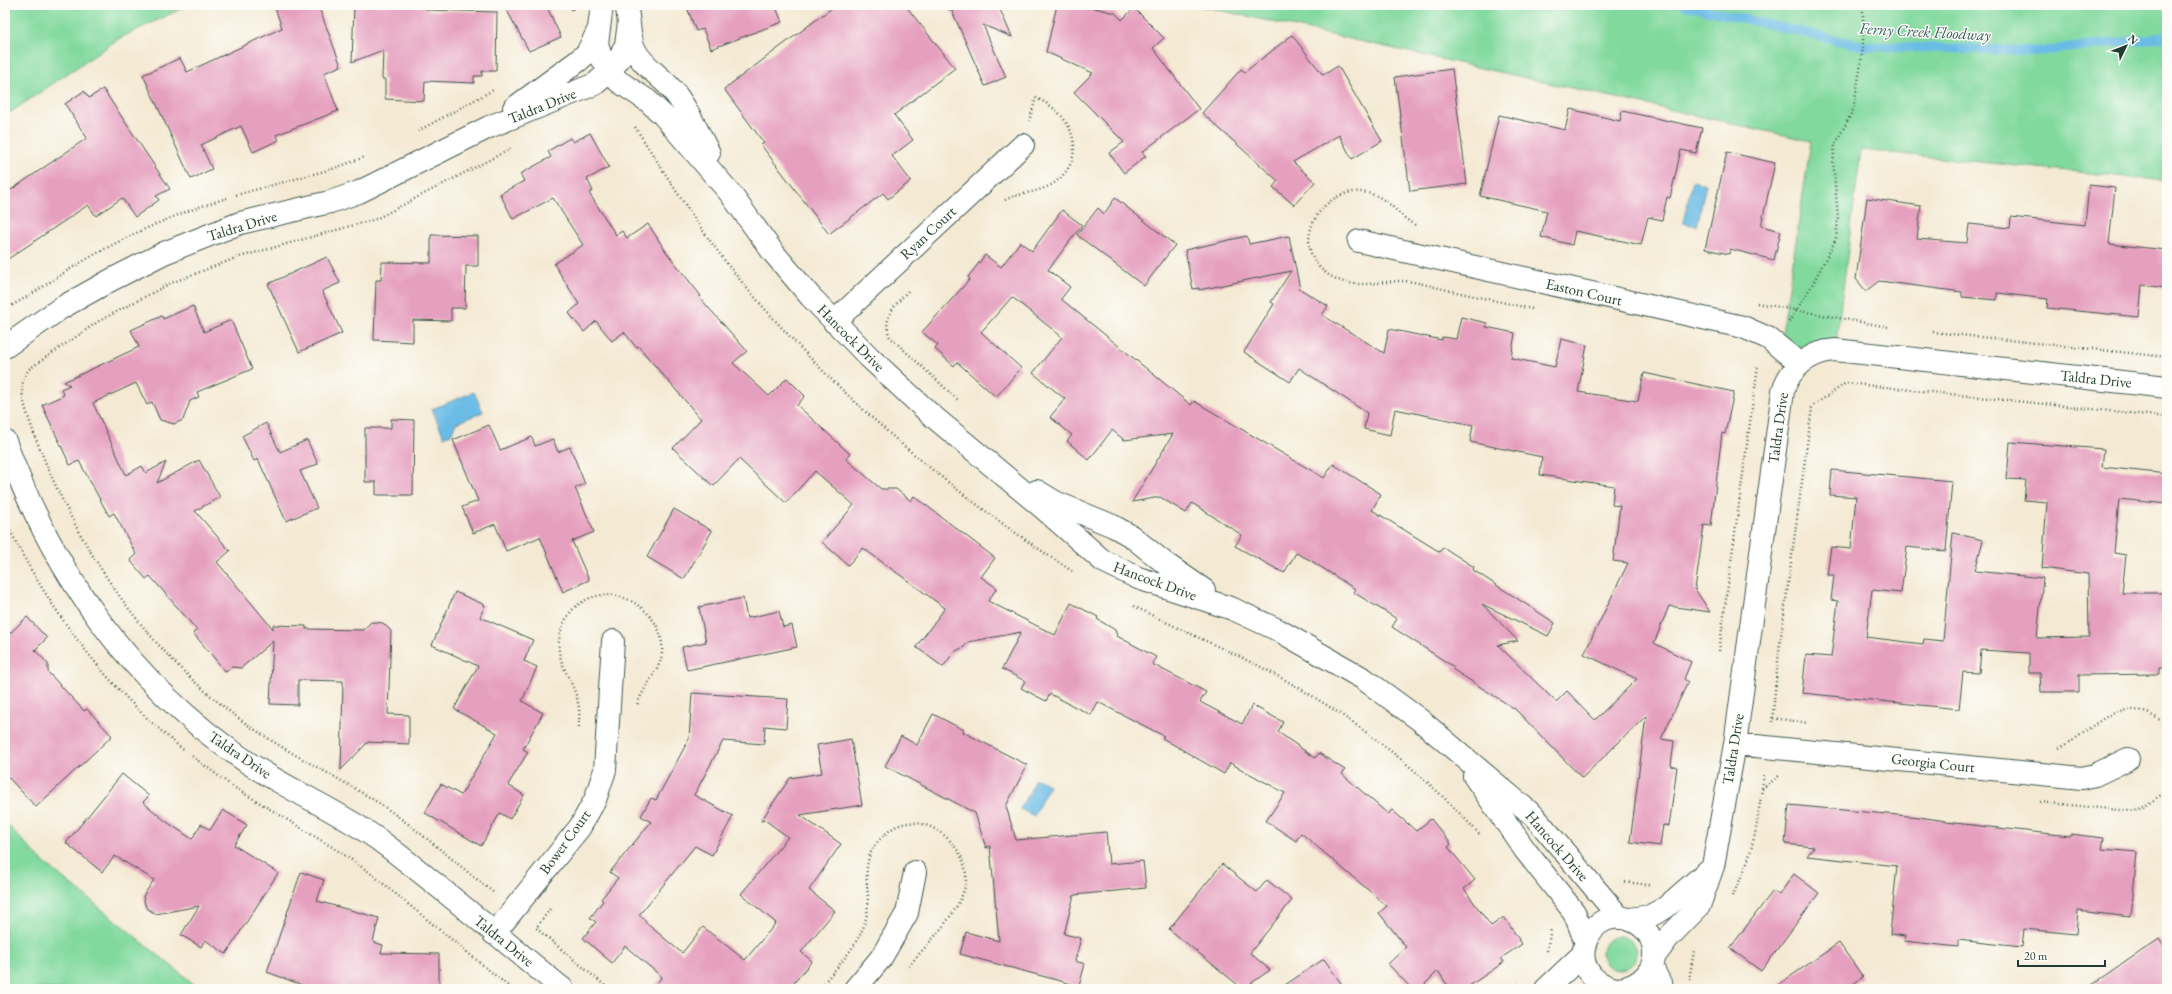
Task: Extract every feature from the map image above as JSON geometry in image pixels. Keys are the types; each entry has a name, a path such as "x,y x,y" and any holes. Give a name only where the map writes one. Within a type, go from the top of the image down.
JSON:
{"street":[{"path":"602,5 597,44 601,69 632,57 626,44 627,14"},
{"name":"Taldra Drive","path":"489,127 578,61 587,53 598,31"},
{"name":"Hancock Drive","path":"632,57 662,78 676,93 730,193"},
{"name":"Taldra Drive","path":"578,61 601,69 627,86"},
{"name":"Taldra Drive","path":"5,347 61,308 110,280 164,253 240,224 330,202 359,192 601,69"},
{"name":"Hancock Drive","path":"627,86 663,115 730,193 772,251 834,322 869,358 945,427 992,465 1103,561 1138,578 1233,608"},
{"name":"Ryan Court","path":"834,322 1023,145"},
{"name":"Easton Court","path":"1360,241 1743,327 1768,338 1800,364"},
{"name":"Taldra Drive","path":"1653,962 1668,938 1699,906 1713,866 1735,744 1783,391 1786,380 1800,364 1823,350 1835,350 2167,387"},
{"name":"Taldra Drive","path":"5,441 27,499 70,578 107,630 138,668 174,705 214,738 248,763 343,817 378,840 563,989"},
{"name":"Hancock Drive","path":"992,465 1055,502 1113,526 1131,536 1172,568 1233,608 1322,653 1364,679 1420,720 1534,816 1600,896 1625,919"},
{"name":"Bower Court","path":"494,934 580,827 595,800 605,770 614,641"},
{"name":"Georgia Court","path":"1735,744 2082,778 2095,775 2128,759"},
{"name":"Hancock Drive","path":"1454,748 1525,850 1574,912 1584,947"},
{"path":"1546,989 1584,947 1592,930 1599,924 1608,919 1625,919 1650,916 1665,908 1713,866"},
{"path":"854,989 881,958 907,913 915,872"},
{"path":"1625,919 1640,925 1648,934 1653,945 1653,962 1663,989"},
{"path":"1584,947 1585,966 1591,976 1600,984 1609,989 1637,984 1645,977 1653,962"}],"path":[{"path":"571,5 575,17"},
{"path":"1863,5 1863,46 1857,90 1853,110 1835,145 1833,161 1838,218 1836,239 1796,311 1892,328"},
{"path":"411,134 501,86"},
{"path":"1000,202 1019,195 1041,190 1051,185 1069,168 1073,157 1072,133 1068,122 1060,112 1047,102 1036,98 1023,145"},
{"path":"498,887 494,893 375,801 269,739 233,714 187,674 152,638 126,606 97,564 73,522 37,442 22,391 26,373 65,343 99,322 171,283 242,256 376,219 515,147"},
{"path":"5,309 76,265 125,238 163,221 227,198 332,169 366,157"},
{"path":"911,289 890,310 887,331 890,337 962,404 945,427"},
{"path":"1931,332 2167,357"},
{"path":"1719,653 1744,456 1760,359"},
{"path":"1812,723 1773,718 1780,652 1812,408 1814,405 1846,383 2167,418"},
{"path":"580,734 578,703 558,654 559,638 571,612 581,602 592,596 608,594 631,600 649,614 657,627 661,640 662,652 660,663 639,697 636,712"},
{"path":"2054,750 2070,742 2106,717 2118,712 2129,710 2142,711 2156,717 2167,727"},
{"path":"1730,900 1748,864 1754,844 1765,769"},
{"path":"1762,788 1780,775 1788,776"},
{"path":"2033,802 2130,811 2148,805 2167,791"},
{"path":"1619,881 1652,886"},
{"path":"555,903 536,928 609,989"},
{"path":"1685,983 1688,981 1694,951 1691,948"}],"green space":[{"path":"5,5 189,5 120,38 5,116"},
{"path":"1196,5 2167,5 2167,181 1861,150 1835,350 1812,355 1780,347 1811,141"},
{"path":"5,822 41,860 200,989 5,989"},
{"path":"1616,936 1622,936 1626,937 1633,943 1636,953 1635,960 1629,967 1622,970 1616,970 1612,969 1605,963 1602,956 1602,950 1603,946 1609,939"}],"water":[{"path":"1692,181 1706,184 1697,226 1683,223"},
{"path":"474,392 483,412 456,423 451,434 444,437 432,409"},
{"path":"1037,779 1049,785 1034,816 1020,809 1030,792 1034,780"}],"building":[{"path":"274,5 318,5 341,66 324,73 338,111 276,135 279,140 253,152 241,126 201,145 212,169 191,179 143,75 180,58 187,72 282,28"},
{"path":"354,5 427,5 427,10 497,12 496,71 482,71 482,76 474,76 474,83 425,81 424,101 385,99 385,79 382,79 383,50 352,62"},
{"path":"504,5 546,5 561,37 529,51"},
{"path":"686,5 775,5 782,22 711,49 703,29 696,31"},
{"path":"836,5 905,5 955,68 894,115 913,140 892,156 911,181 888,199 883,193 829,234 761,145 764,143 724,89"},
{"path":"939,5 998,5 1012,37 983,25 1006,77 985,86 952,11"},
{"path":"1057,5 1082,5 1115,13 1122,20 1134,8 1164,38 1153,48 1199,109 1142,152 1146,156 1124,173 1109,153 1124,142 1074,92 1093,73 1046,52"},
{"path":"1292,35 1323,75 1338,66 1382,141 1352,159 1339,135 1293,162 1315,182 1294,205 1273,187 1278,181 1202,113 1241,69 1245,72"},
{"path":"1452,69 1467,184 1410,191 1395,77"},
{"path":"103,89 170,189 156,196 159,200 135,217 122,198 96,216 88,205 5,261 5,194 87,138 65,104 84,91 89,98"},
{"path":"1570,109 1620,121 1622,111 1702,128 1696,153 1681,150 1670,198 1667,197 1662,220 1648,217 1641,245 1575,231 1572,245 1541,237 1547,211 1480,196 1499,115 1565,130"},
{"path":"590,133 609,167 587,179 593,191 589,193 616,235 622,231 627,238 648,224 667,253 701,296 699,297 747,351 733,363 769,396 787,378 805,396 797,405 850,454 846,459 881,489 896,489 911,501 914,496 995,558 981,577 997,588 988,601 1055,635 1071,603 1098,617 1097,619 1115,630 1117,636 1156,657 1152,664 1206,692 1200,702 1242,724 1252,705 1283,722 1278,732 1315,758 1319,753 1345,770 1342,774 1388,814 1392,810 1416,831 1431,819 1451,844 1448,847 1475,880 1464,889 1491,926 1504,917 1522,944 1501,958 1504,962 1465,989 1450,989 1438,971 1420,989 1412,989 1388,964 1406,947 1379,913 1387,906 1301,833 1296,841 1266,821 1285,793 1230,763 1224,774 1162,738 1164,736 1098,702 1091,715 1050,694 1046,701 1021,688 1025,681 1002,669 1021,632 968,642 964,647 954,652 943,667 916,647 945,608 863,548 848,565 822,542 854,505 815,471 786,503 739,459 713,486 673,448 701,419 638,346 636,347 624,332 612,341 596,321 584,332 569,313 579,304 554,264 583,245 553,198 513,219 500,194 524,181 520,174 551,157 548,151 570,138 573,142"},
{"path":"1727,152 1775,163 1761,226 1781,231 1774,260 1730,249 1729,254 1705,249"},
{"path":"2089,185 2115,188 2109,244 2167,250 2167,288 2142,285 2139,317 2047,308 2048,299 1997,293 1997,300 1962,297 1962,292 1879,281 1866,291 1856,279 1867,198 1921,206 1917,239 1967,243 1969,224 2010,228 2011,217 2085,225"},
{"path":"1115,198 1175,245 1144,286 1077,235 1098,208 1104,214"},
{"path":"1062,210 1082,225 1048,270 1070,287 1061,299 1191,405 1194,401 1324,478 1333,464 1381,494 1372,510 1440,552 1443,547 1474,567 1473,570 1555,623 1548,636 1482,604 1518,641 1498,645 1556,702 1567,691 1595,720 1637,679 1584,654 1628,563 1613,561 1620,506 1612,505 1614,486 1540,475 1542,457 1470,442 1473,425 1395,409 1390,435 1364,429 1367,413 1299,368 1290,382 1244,352 1274,304 1271,302 1291,271 1199,290 1199,288 1193,289 1185,250 1247,236 1249,244 1289,236 1300,289 1328,306 1322,315 1384,353 1389,329 1442,340 1442,337 1456,339 1461,317 1487,323 1486,327 1515,333 1511,358 1555,367 1561,339 1587,345 1578,392 1638,401 1644,373 1734,392 1725,434 1722,433 1711,526 1704,525 1695,589 1710,612 1669,606 1654,643 1691,662 1684,679 1688,682 1661,739 1674,741 1671,766 1677,767 1669,826 1663,825 1660,846 1630,842 1646,716 1582,778 1515,709 1452,669 1454,667 1392,627 1397,619 1353,592 1355,589 1310,560 1296,553 1284,573 1235,546 1242,535 1192,503 1186,513 1160,497 1132,502 1173,434 1124,440 1112,430 1089,460 1067,441 1072,435 1050,417 1065,399 1033,373 1062,337 1012,297 981,332 1021,368 996,397 957,362 954,366 935,349 938,345 922,332 970,279 968,277 985,255 1001,267 1020,242 1032,251"},
{"path":"431,235 478,236 478,266 466,266 465,308 451,308 451,321 413,320 413,342 374,340 376,280 381,280 382,262 431,263"},
{"path":"327,257 340,283 322,291 342,333 299,352 268,284"},
{"path":"193,306 204,332 231,320 252,369 197,392 199,397 190,401 183,420 174,424 160,420 152,402 147,405 136,383 93,403 126,475 142,466 146,473 166,462 157,483 199,460 220,497 195,511 230,551 217,562 273,629 273,625 306,626 306,629 363,630 371,622 383,623 391,631 388,714 409,715 409,744 368,742 341,770 343,681 298,680 298,705 270,704 273,641 241,668 232,667 226,672 193,633 197,630 150,576 146,579 130,560 136,554 114,513 109,516 79,461 70,465 42,405 64,395 61,389 70,385 64,382 139,347 131,330 162,316 163,319"},
{"path":"391,419 414,420 413,495 376,495 376,482 365,482 365,428 391,428"},
{"path":"266,423 280,452 307,440 318,464 300,471 317,508 286,521 258,459 254,461 242,436"},
{"path":"489,425 500,450 532,437 535,446 553,439 558,452 570,447 585,484 575,488 594,532 572,541 589,580 563,592 540,537 506,551 495,524 473,533 462,507 478,501 453,440"},
{"path":"2010,442 2104,449 2102,467 2167,474 2167,504 2119,499 2114,553 2126,555 2122,593 2166,593 2167,668 2159,668 2159,674 2079,675 2079,692 2041,692 2040,673 2029,673 2029,653 1981,650 1979,673 1963,672 1959,709 1802,693 1806,655 1831,657 1838,601 1831,600 1834,575 1827,575 1831,547 1851,549 1856,497 1830,495 1832,470 1952,481 1946,551 1907,547 1901,593 1872,590 1866,637 1923,644 1924,639 1943,641 1953,533 1983,540 1975,571 2043,578 2037,638 2089,637 2088,574 2042,568 2047,502 2024,500 2026,480 2007,479"},
{"path":"674,509 712,531 684,579 647,557"},
{"path":"455,592 485,605 480,617 533,640 524,661 537,667 522,701 543,713 523,749 528,752 508,785 524,795 510,819 500,813 481,846 425,813 441,784 461,795 497,733 454,709 478,666 432,645"},
{"path":"743,598 747,618 779,611 783,627 792,625 797,647 687,670 682,647 706,642 699,607"},
{"path":"27,617 47,638 35,650 48,664 48,672 84,711 87,709 112,736 36,807 5,774 5,638"},
{"path":"692,693 788,699 786,728 765,726 764,744 723,741 694,795 733,816 712,855 695,846 639,915 646,921 645,922 682,953 703,927 745,960 776,923 741,894 788,837 765,820 761,821 790,778 822,773 817,745 851,739 862,805 800,815 841,844 809,890 835,911 801,952 812,961 789,989 652,989 662,977 625,946 612,963 583,938 596,922 590,918 603,901 601,899 618,878 610,872 651,822 641,816 651,798 656,800 689,739"},
{"path":"933,714 964,730 963,732 1027,765 1006,806 1016,840 1106,832 1109,864 1143,861 1146,888 1074,895 1064,934 1081,938 1075,961 1085,964 1079,986 960,954 966,932 999,941 990,846 986,848 975,813 885,766 901,736 917,745"},
{"path":"122,774 149,796 143,802 164,820 192,839 201,824 210,830 223,810 247,825 234,845 278,873 226,954 205,940 201,947 181,935 199,906 156,914 146,908 143,896 154,880 115,856 102,872 66,843"},
{"path":"1789,805 1919,817 1946,822 2069,836 2070,834 2104,838 2102,849 2137,852 2131,917 2078,911 2076,934 2024,929 2022,947 1958,940 1958,947 1904,941 1905,936 1890,934 1897,866 1807,856 1814,847 1785,844"},
{"path":"1222,864 1257,892 1267,880 1292,900 1250,953 1270,970 1243,989 1169,929"},
{"path":"301,872 324,880 317,901 379,918 373,942 383,945 381,953 439,954 439,989 313,989 267,972"},
{"path":"1794,874 1819,893 1761,971 1730,948 1773,891 1779,895"},
{"path":"2159,939 2167,951 2167,989 2086,989"},
{"path":"1839,943 1863,977 1846,989 1772,989"},
{"path":"1324,959 1345,989 1279,989"}],"waterway":[{"name":"Ferny Creek Floodway","path":"1684,5 1863,46 2041,51 2167,37"}]}
